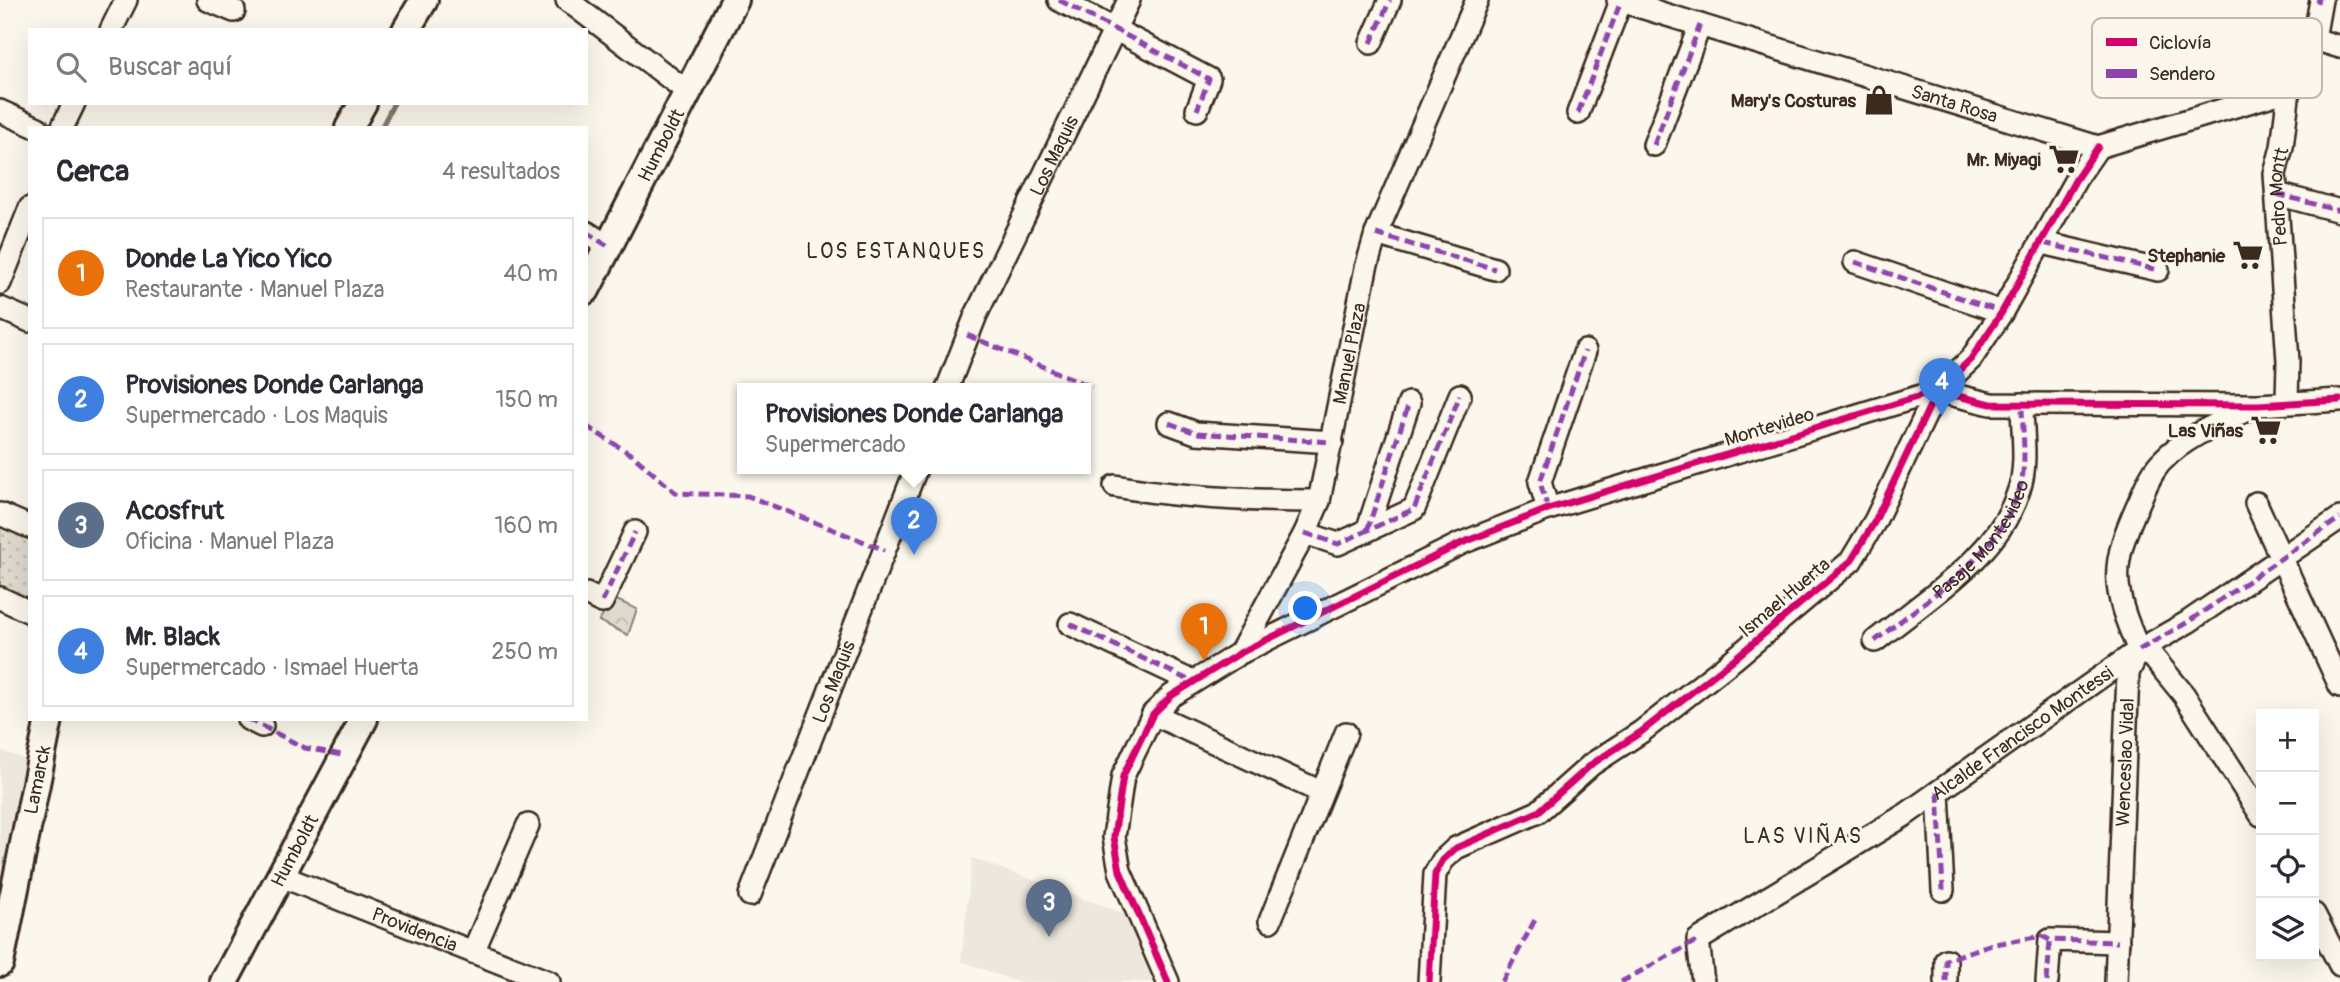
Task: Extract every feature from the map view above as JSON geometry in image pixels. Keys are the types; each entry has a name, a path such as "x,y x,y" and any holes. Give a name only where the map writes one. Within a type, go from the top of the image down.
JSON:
{"main road":[{"path":"408,28 424,0"},
{"name":"Humboldt","path":"588,281 597,239 688,92 734,0"},
{"path":"350,126 362,105"},
{"name":"Lamarck","path":"0,962 49,721"},
{"name":"Humboldt","path":"224,982 363,721"}],"street":[{"path":"112,28 126,0"},
{"path":"208,0 234,12"},
{"path":"567,0 688,92"},
{"path":"1059,0 1209,79 1197,110"},
{"name":"Los Maquis","path":"949,383 976,315 1129,0"},
{"path":"1371,43 1390,0"},
{"name":"Manuel Plaza","path":"1240,653 1305,533 1319,501 1366,268 1376,234 1478,0"},
{"path":"1578,113 1620,0"},
{"name":"Santa Rosa","path":"1620,0 2098,147"},
{"name":"Pedro Montt","path":"2317,18 2319,0"},
{"path":"1654,145 1700,25"},
{"path":"2322,41 2340,47"},
{"path":"2098,147 2262,98"},
{"name":"Pedro Montt","path":"2287,401 2288,361 2275,174 2282,147 2288,98"},
{"path":"63,126 73,105"},
{"path":"0,111 34,126"},
{"name":"Ismael Huerta","path":"1429,982 1435,874 1443,860 1456,848 1538,812 1592,764 1641,732 1827,584 1851,561 1875,520 1937,391 1971,359 2002,312 2043,243 2076,179 2098,147"},
{"path":"2277,194 2340,211"},
{"path":"0,283 28,213"},
{"path":"1376,234 1495,269"},
{"path":"2043,243 2158,270"},
{"path":"1855,262 2002,312"},
{"path":"0,308 28,320"},
{"path":"1548,509 1540,482 1586,351"},
{"path":"1937,391 1991,404 2258,405 2287,401 2340,400"},
{"name":"Montevideo","path":"1240,653 1462,543 1548,509 1937,391"},
{"path":"1305,533 1334,545 1419,505 1460,395"},
{"path":"1367,531 1409,404"},
{"name":"Pasaje Montevideo","path":"1875,641 1982,552 2004,521 2020,490 2022,404"},
{"path":"2256,807 2184,695 2153,657 2138,650 2121,609 2116,564 2146,487 2162,460 2182,444 2258,405"},
{"path":"1169,423 1196,433 1332,442"},
{"name":"Los Maquis","path":"750,895 914,474"},
{"path":"1115,486 1182,497 1241,501 1319,501"},
{"path":"2256,503 2340,687"},
{"path":"0,514 28,526"},
{"name":"Alcalde Francisco Montessi","path":"1703,982 1698,940 1905,815 2138,650 2188,622 2340,518"},
{"path":"594,598 635,532"},
{"path":"0,598 28,611"},
{"path":"1070,624 1198,678"},
{"path":"1127,637 1198,678"},
{"name":"Wenceslao Vidal","path":"2116,982 2128,673 2138,650"},
{"path":"1168,982 1120,871 1114,837 1123,776 1153,714 1198,678 1240,653"},
{"path":"1153,714 1321,792"},
{"path":"1270,920 1346,733"},
{"path":"1938,792 1943,890"},
{"path":"473,952 528,825"},
{"name":"Providencia","path":"281,876 548,982"},
{"path":"2319,924 2340,965"},
{"path":"2047,982 2050,940 2118,942"},
{"path":"1946,960 1946,982"}],"shaded area":[{"path":"0,750 27,760 0,891"},
{"path":"972,858 1126,914 1153,982 1017,982 961,961"}],"green space":[{"path":"0,523 28,535 28,600 0,588"},
{"path":"614,599 637,609 628,635 599,621"}],"waterway":[{"path":"382,126 393,105"}],"marked path":[{"path":"1059,0 1209,79 1197,110"},
{"path":"1371,43 1390,0"},
{"path":"2316,0 2321,1"},
{"path":"1578,113 1621,1"},
{"path":"1654,145 1700,25"},
{"path":"2277,194 2340,211"},
{"path":"588,233 608,246"},
{"path":"1376,234 1495,269"},
{"path":"2043,243 2158,270"},
{"path":"1855,262 2002,312"},
{"path":"967,335 1082,383"},
{"path":"1548,509 1540,482 1585,351"},
{"path":"1305,533 1338,544 1414,509 1460,395"},
{"path":"1367,531 1409,403"},
{"path":"1875,641 1958,575 1995,536 2009,514 2022,480 2022,404"},
{"path":"1169,423 1196,433 1332,442"},
{"path":"588,427 632,455 676,493 748,496 885,550"},
{"path":"2139,650 2188,622 2340,518"},
{"path":"602,602 635,532"},
{"path":"1070,624 1191,681"},
{"path":"252,721 305,748 342,755"},
{"path":"1938,792 1943,890"},
{"path":"1502,982 1537,916"},
{"path":"1946,982 1946,960 1989,945 2042,936 2050,940 2118,942"},
{"path":"1621,982 1698,940"},
{"path":"2047,982 2050,940"}],"cycle path":[{"path":"1429,982 1435,874 1443,860 1456,848 1538,812 1592,764 1641,732 1734,659 1851,561 1875,521 1937,391 1971,359 2002,312 2076,179 2098,147"},
{"path":"1168,982 1120,871 1114,837 1123,776 1153,714 1171,696 1240,653 1462,543 1548,509 1937,391 1991,404 2258,405 2340,400"}],"place":[{"name":"Mary's Costuras","path":"1879,100"},
{"name":"Mr. Miyagi","path":"2064,159"},
{"name":"Stephanie","path":"2248,255"},
{"name":"Mr. Black","path":"1942,416"},
{"name":"Las Viñas","path":"2266,430"},
{"name":"Provisiones Donde Carlanga","path":"914,555"},
{"name":"Donde La Yico Yico","path":"1204,661"},
{"name":"Acosfrut","path":"1049,937"}],"district":[{"name":"LOS ESTANQUES","path":"896,251"},
{"name":"LAS VIÑAS","path":"1803,836"}]}
